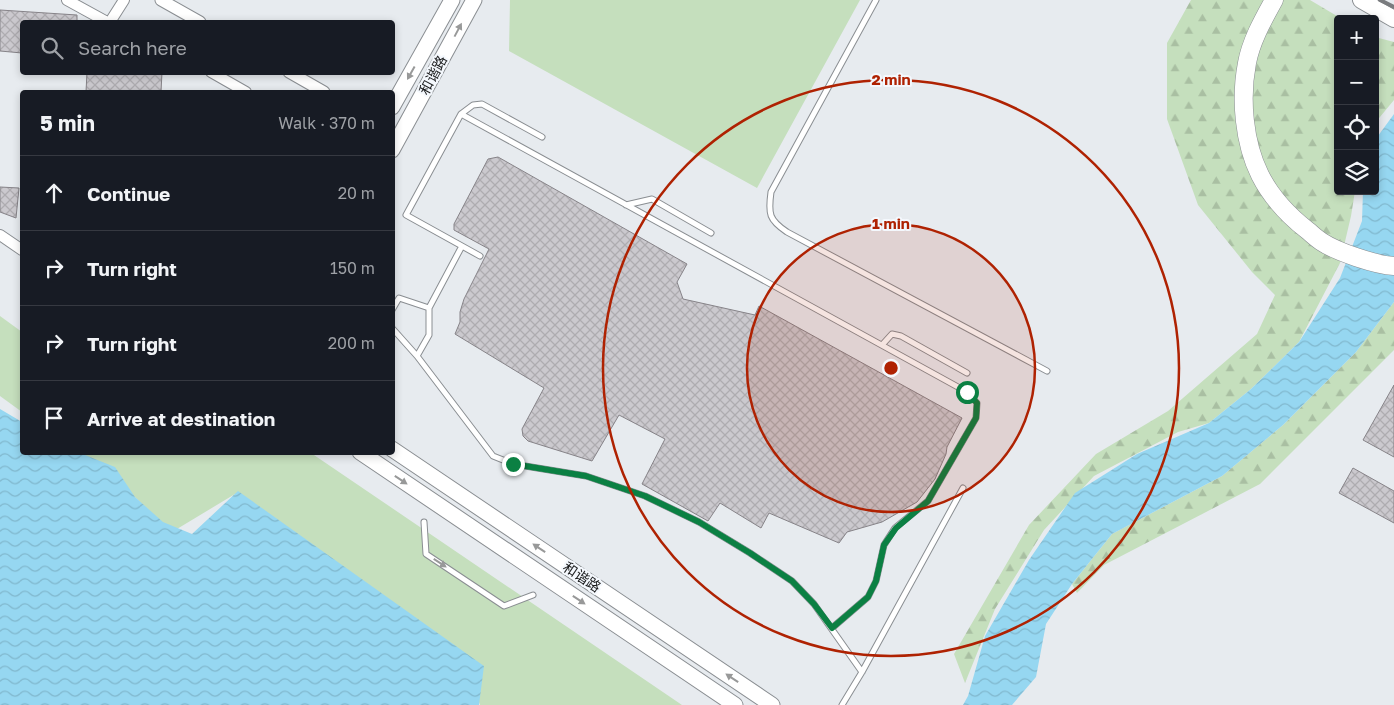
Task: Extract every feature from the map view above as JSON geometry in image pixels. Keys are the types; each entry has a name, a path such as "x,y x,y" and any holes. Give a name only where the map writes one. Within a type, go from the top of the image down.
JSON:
{"highway":[{"path":"1274,0 1261,24 1247,62 1244,91 1245,122 1250,148 1260,175 1276,200 1294,220 1323,243 1355,257 1394,266"},
{"path":"1283,0 1272,20 1260,55 1253,90 1254,127 1267,168 1284,196 1306,218 1334,236 1363,248 1394,254"},
{"path":"1361,0 1394,18"}],"main road":[{"name":"和谐路","path":"395,102 452,0"},
{"name":"和谐路","path":"395,145 474,0"},
{"name":"和谐路","path":"395,451 772,705"},
{"name":"和谐路","path":"364,455 735,705"}],"street":[{"path":"67,0 105,20"},
{"path":"110,20 124,0"},
{"path":"161,0 196,20"},
{"path":"215,75 242,90"},
{"path":"294,75 320,90"},
{"path":"0,235 20,249"}],"lane":[{"path":"876,0 771,192 769,206 773,221 787,232 1047,371"},
{"path":"480,256 406,215 461,114 474,105 482,104 542,137"},
{"path":"461,114 967,392 977,403 976,418 928,501 896,528 884,545 876,581 868,597 832,628"},
{"path":"626,205 652,199 711,232"},
{"path":"416,356 430,335 428,308 462,246"},
{"path":"395,305 399,298 428,308"},
{"path":"395,332 493,456 513,464 586,476 645,496 699,522 792,581 814,604 862,672"},
{"path":"882,345 892,334 902,336 967,373"},
{"path":"842,705 963,488"},
{"path":"424,522 426,554 504,606 533,595"}],"green space":[{"path":"510,0 860,0 757,188 509,51"},
{"path":"1191,0 1310,0 1335,15 1334,195 1354,195 1340,263 1299,342 1251,389 1209,423 1178,432 1094,476 1044,530 995,609 965,683 954,654 1029,525 1096,454 1168,411 1257,334 1275,295 1252,272 1198,205 1167,119 1167,43"},
{"path":"1379,38 1394,42 1394,100 1379,118"},
{"path":"1394,302 1394,350 1260,484 1104,565 1077,593 1072,584 1112,534 1222,476 1283,425 1356,352"},
{"path":"0,316 20,331 20,411 0,396"},
{"path":"84,455 314,455 682,705 480,705 466,663 235,494 172,532 104,468"}],"water":[{"path":"1394,114 1394,302 1356,352 1283,425 1222,476 1112,534 1072,584 1046,624 1036,677 1012,705 963,705 968,696 985,636 1029,560 1075,493 1137,454 1209,423 1251,389 1299,342 1340,278 1362,221 1363,195 1379,195 1379,135"},
{"path":"0,409 20,421 20,455 85,455 115,467 135,497 163,522 192,534 238,491 484,666 479,705 0,705"}],"building":[{"path":"0,10 77,15 77,20 20,20 20,53 0,51"},
{"path":"87,75 162,75 161,90 86,90"},
{"path":"498,157 687,264 677,282 683,299 755,315 759,306 962,418 947,447 946,454 935,479 917,502 882,522 847,532 839,543 769,513 761,528 720,503 708,521 642,484 665,439 619,415 592,461 528,441 523,436 522,429 544,388 455,334 460,322 460,312 464,299 489,249 454,230 454,224 488,159"},
{"path":"0,187 19,188 16,218 0,212"},
{"path":"1394,385 1394,457 1363,440"},
{"path":"1353,468 1394,491 1394,523 1339,493"}],"railway":[{"path":"1380,0 1394,7"}],"route":[{"path":"513,464 586,476 645,496 699,522 792,581 814,604 832,628 868,597 876,581 884,545 896,528 928,501 976,418 977,403 967,392"}]}
